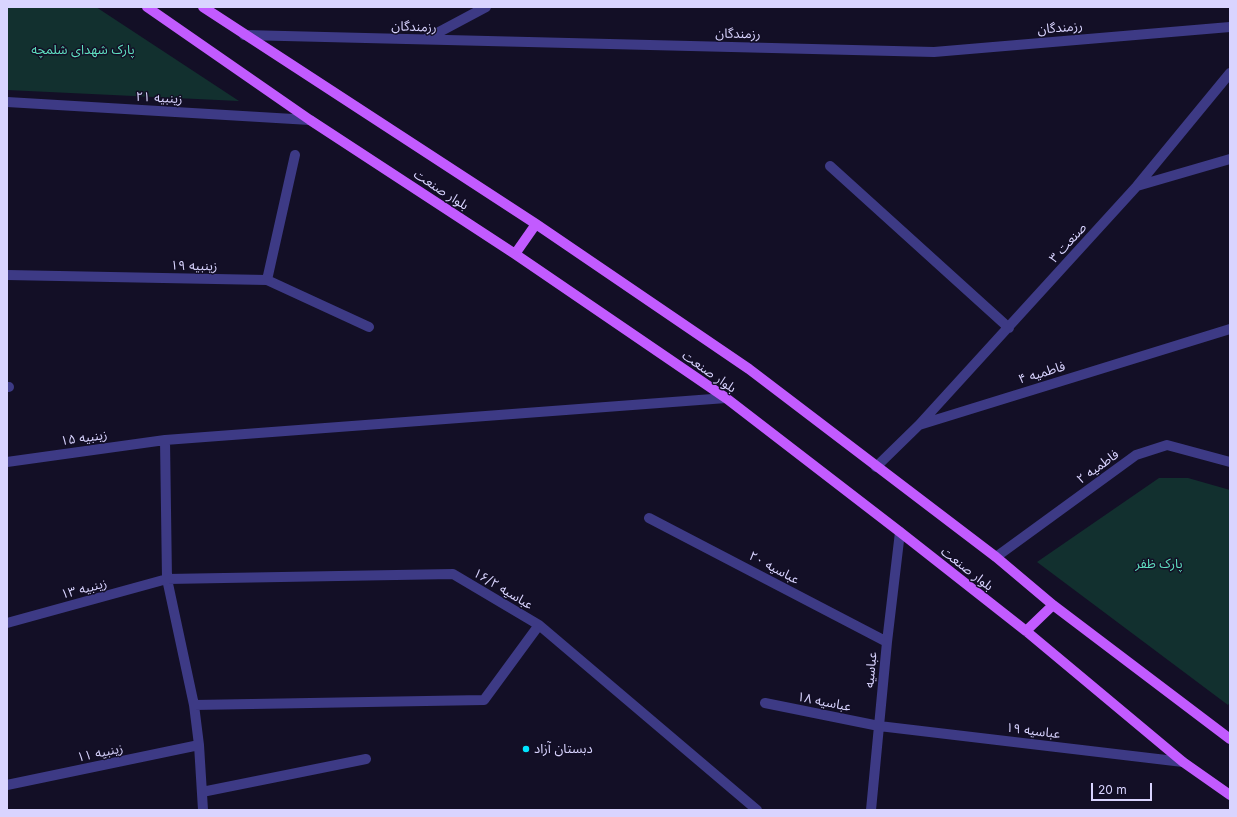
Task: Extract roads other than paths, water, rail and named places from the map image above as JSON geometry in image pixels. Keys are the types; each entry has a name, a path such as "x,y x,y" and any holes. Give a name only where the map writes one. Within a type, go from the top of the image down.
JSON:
{"main road":[{"name":"بلوار صنعت","path":"147,7 310,120 515,254 726,398 1026,631 1183,762 1230,795"},
{"name":"بلوار صنعت","path":"203,7 536,224 749,369 996,558 1053,605 1230,739"},
{"path":"515,254 536,224"},
{"path":"1026,631 1053,605"}],"street":[{"path":"424,40 486,7"},
{"name":"رزمندگان","path":"244,35 934,52 1230,27"},
{"name":"صنعت ۳","path":"919,424 1137,186 1230,73"},
{"name":"زینبیه ۲۱","path":"7,102 310,120"},
{"path":"267,280 295,155"},
{"path":"1137,186 1230,159"},
{"path":"830,166 1008,328"},
{"name":"زینبیه ۱۹","path":"7,275 267,280 369,328"},
{"name":"فاطمیه ۴","path":"876,467 919,424 1230,329"},
{"name":"زینبیه ۱۵","path":"7,462 164,440 726,398"},
{"path":"164,440 167,579 194,705 199,745 203,810"},
{"name":"فاطمیه ۲","path":"996,558 1136,456 1167,445 1230,462"},
{"name":"عباسیه ۲۰","path":"649,518 887,642"},
{"name":"عباسیه","path":"871,810 887,642 900,532"},
{"name":"عباسیه ۱۶/۲","path":"167,579 453,574 539,626 757,810"},
{"name":"زینبیه ۱۳","path":"7,623 167,579"},
{"path":"194,705 484,700 539,626"},
{"name":"عباسیه ۱۸","path":"765,703 879,726"},
{"name":"عباسیه ۱۹","path":"879,726 1183,762"},
{"name":"زینبیه ۱۱","path":"7,785 199,745"},
{"path":"202,792 366,759"}],"place":[{"name":"دبستان آزاد","path":"526,749"}],"park label":[{"name":"پارک شهدای شلمچه","path":"83,50"},
{"name":"پارک ظفر","path":"1159,564"}]}
